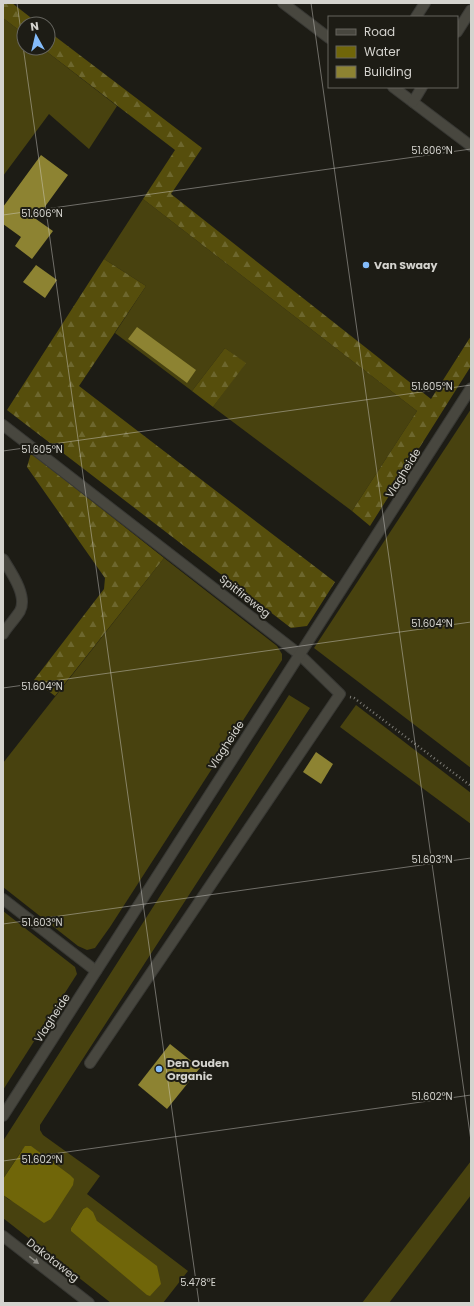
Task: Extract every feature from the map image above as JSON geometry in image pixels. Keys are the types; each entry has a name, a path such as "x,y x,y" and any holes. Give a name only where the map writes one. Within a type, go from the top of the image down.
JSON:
{"street":[{"path":"283,3 328,37"},
{"path":"417,16 425,3"},
{"path":"458,30 471,10"},
{"path":"394,88 471,146"},
{"path":"413,102 421,88"},
{"name":"Vlagheide","path":"3,1116 471,388"},
{"name":"Spitfireweg","path":"3,425 299,654 340,694"},
{"path":"3,559 17,582 22,600 21,610 3,634"},
{"path":"90,1063 340,694"},
{"path":"3,899 96,971"},
{"name":"Dakotaweg","path":"3,1236 89,1303"}],"path":[{"path":"340,694 354,698 471,786"}],"shaded area":[{"path":"3,18 16,28 16,56 52,56 117,106 89,149 49,114 3,176"},
{"path":"143,199 417,411 352,511 213,407 245,363 225,348 192,391 115,333 146,286 104,259"},
{"path":"471,409 471,768 314,648"},
{"path":"164,558 277,646 282,654 282,660 110,927 95,948 87,950 78,946 3,887 3,763"},
{"path":"289,695 310,708 40,1125 40,1130 43,1135 100,1176 87,1194 188,1271 163,1303 111,1303 3,1218 3,1195 8,1199 51,1219 52,1216 22,1150 3,1179 3,1141","holes":["87,1207 97,1221 71,1228 83,1209"]},
{"path":"356,705 471,793 471,824 340,727"},
{"path":"3,911 75,967 77,974 3,1090"},
{"path":"471,1161 471,1195 389,1303 362,1303"}],"green space":[{"path":"3,3 12,3 29,16 16,16 16,28 3,18"},
{"path":"56,37 202,148 171,194 431,399 471,336 471,366 370,526 352,511 417,411 143,199 175,150 52,56 56,56"},
{"path":"104,259 146,286 79,386 335,582 307,626 291,628 7,410"},
{"path":"225,348 246,363 213,407 192,391"},
{"path":"31,453 164,558 55,696 34,680 104,589 105,578 27,467"}],"water":[{"path":"25,1146 31,1146 74,1179 73,1185 51,1219 44,1223 3,1195 3,1179"},
{"path":"87,1207 93,1212 97,1221 157,1266 161,1284 150,1296 71,1231 71,1228 83,1209"}],"building":[{"path":"41,155 68,175 36,219 53,231 32,259 15,246 21,237 3,224 3,207"},
{"path":"36,265 57,280 45,298 23,282"},
{"path":"137,327 196,370 187,383 128,339"},
{"path":"316,752 333,764 321,784 303,772"},
{"path":"170,1044 200,1068 167,1109 138,1085"}],"place":[{"name":"Van Swaay","path":"366,265"},
{"name":"Den Ouden Organic","path":"159,1069"}]}
